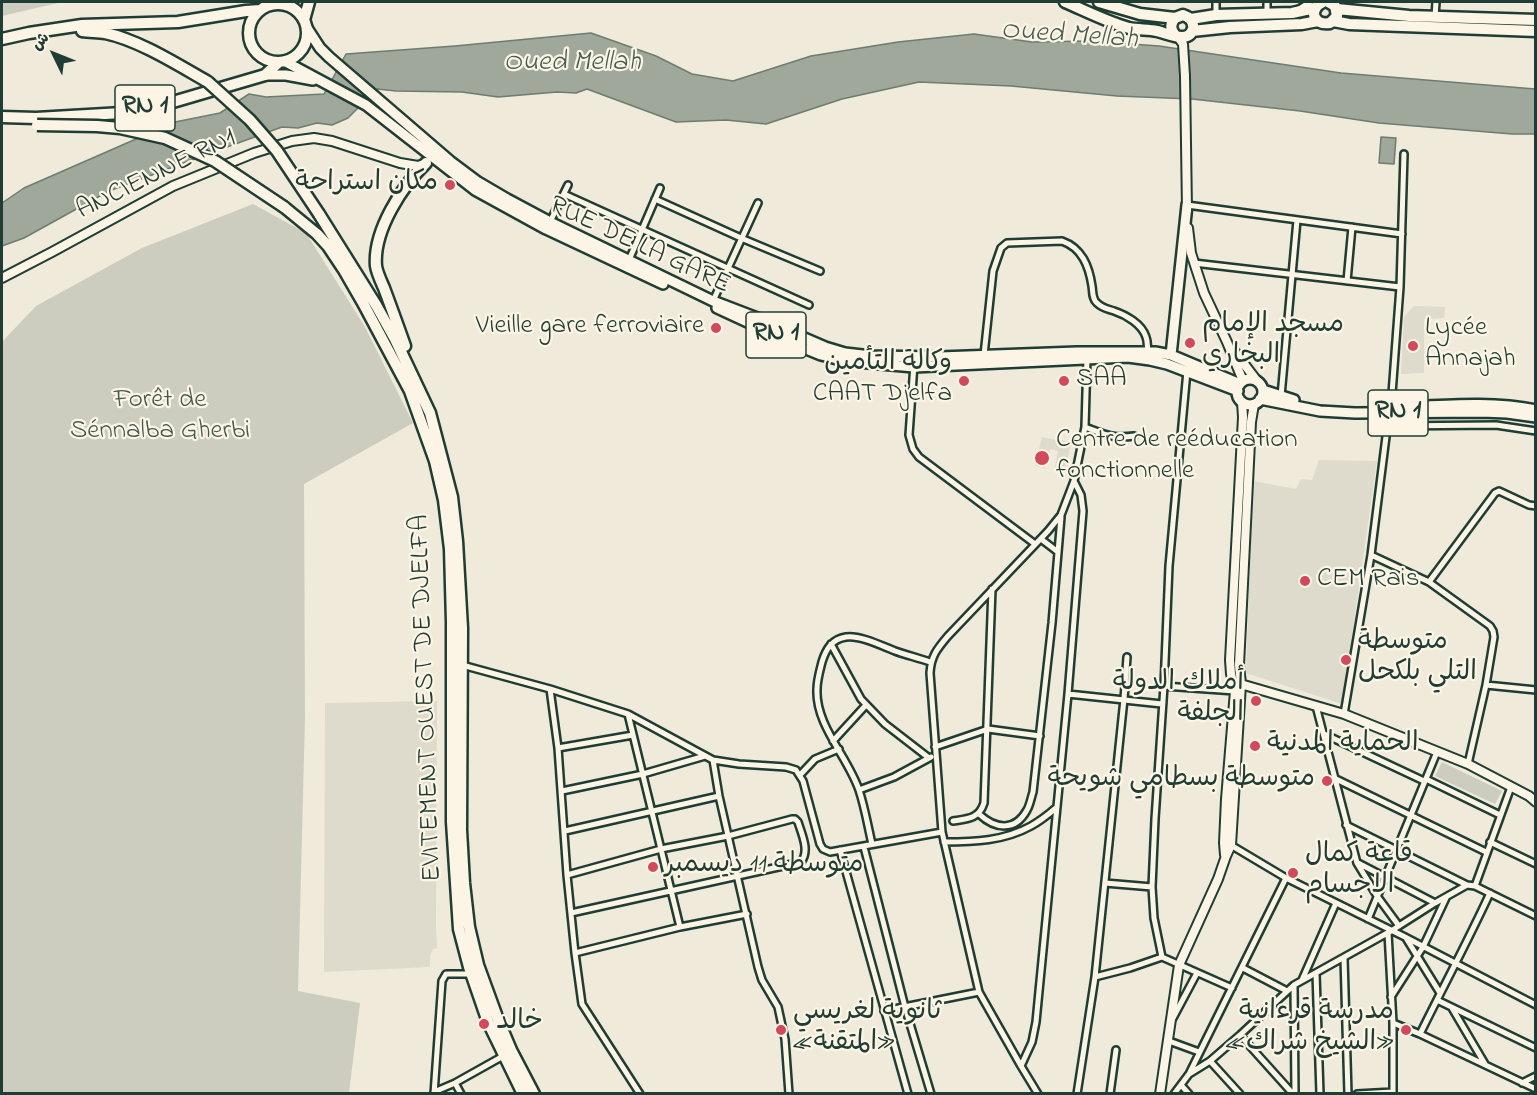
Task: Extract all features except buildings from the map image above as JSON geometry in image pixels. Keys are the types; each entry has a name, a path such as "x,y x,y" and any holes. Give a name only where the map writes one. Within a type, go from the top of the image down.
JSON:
{"highway":[{"path":"267,6 254,17 250,26 251,43 262,57 270,61 282,62 297,55 303,47 309,2"},
{"path":"1065,2 1130,28 1183,37 1230,27 1302,24 1318,21"},
{"path":"1100,2 1140,14 1175,18 1183,15 1191,19 1216,15 1292,13 1316,4"},
{"path":"1328,2 1342,7 1409,16 1536,20"},
{"path":"2,39 61,28 178,22 276,4 285,4 292,8 299,13 305,24"},
{"path":"1316,4 1314,15 1324,24 1333,21 1349,24 1536,31"},
{"path":"1333,21 1342,7"},
{"path":"1175,18 1171,25 1172,32 1183,37"},
{"path":"1183,37 1193,25 1191,19"},
{"path":"61,28 105,33 153,51 208,82 250,120 277,151 376,305 430,413"},
{"name":"RN 1","path":"2,117 36,118 122,113 166,104 265,75 282,62"},
{"name":"EVITEMENT OUEST DE DJELFA","path":"2,122 120,128 165,138 215,161 284,207 310,228 328,246 363,303 410,391 435,461 444,500 449,539 452,622 457,664 461,830 469,927 478,965 497,1017 534,1094"},
{"path":"432,157 413,176 397,200 378,245 376,267 430,413 452,497 462,628 457,664"},
{"name":"EVITEMENT OUEST DE DJELFA","path":"457,664 452,822 459,929 471,974 488,1022 523,1094"}],"main road":[{"name":"RUE DE LA GARE","path":"305,24 320,48 375,95 432,157 550,222 713,301 760,319 800,338 844,353 871,356 1086,355 1128,357 1150,360 1187,371 1228,388 1240,386"},
{"path":"1183,37 1188,233 1203,293 1227,342 1240,386 1238,395 1242,402 1230,660 1236,686"},
{"name":"RN 1","path":"282,62 320,80"},
{"path":"265,75 286,75 320,80"},
{"name":"RUE DE LA GARE","path":"320,80 366,105 475,190 546,230 821,355 845,361 914,367 1148,352 1171,355 1240,386"},
{"name":"ANCIENNE RN1","path":"2,278 173,186 254,153 292,141 314,138 418,166 432,157"},
{"path":"1171,355 1187,205"},
{"path":"1160,1094 1179,965 1218,879 1228,844 1251,422 1259,398 1257,381 1227,342"},
{"path":"1240,386 1250,379 1257,381"},
{"name":"RN 1","path":"1259,398 1281,396 1314,404 1347,408 1507,413 1536,417"},
{"path":"1242,402 1250,405 1259,398"},
{"name":"RN 1","path":"1259,398 1320,411 1482,405 1536,410"},
{"path":"1236,686 1344,714 1468,764 1532,796 1536,802"}],"street":[{"path":"1216,2 1216,15"},
{"path":"1267,15 1268,2"},
{"path":"1435,17 1436,2"},
{"path":"1344,714 1371,555 1390,410 1400,287 1404,154"},
{"path":"550,222 568,185"},
{"path":"629,260 660,188"},
{"path":"564,194 809,305"},
{"path":"655,199 820,272"},
{"path":"713,301 758,203"},
{"path":"1187,205 1402,234"},
{"path":"1281,396 1298,220"},
{"path":"1347,281 1352,227"},
{"path":"984,355 993,272 1002,248 1007,243 1062,241 1075,248 1084,259 1094,299 1104,308 1131,319 1146,337 1148,352"},
{"path":"1194,263 1400,287"},
{"path":"979,814 986,821 1009,826 1019,821 1028,810 1033,792 1052,622 1061,515 1074,481 1085,427 1086,355"},
{"path":"914,357 909,435 913,449 919,457 1035,544"},
{"path":"1162,957 1154,918 1152,887 1169,566 1187,371"},
{"path":"1388,426 1496,425 1536,431"},
{"path":"1085,427 1110,437 1134,436"},
{"path":"1021,1066 1032,1042 1036,1022 1068,694 1083,511 1081,495 1074,481"},
{"path":"1429,582 1495,493 1503,492 1529,506 1536,506"},
{"path":"1038,1094 979,992 942,832 930,662 948,636 1061,515"},
{"path":"1041,539 1058,552"},
{"path":"1371,555 1429,582 1490,626 1493,631 1486,686 1468,764"},
{"path":"952,821 973,818 979,814 984,803 992,589"},
{"path":"872,844 859,790 824,721 817,690 824,657 828,647 835,641 852,637 930,662"},
{"path":"831,644 866,705 885,724 929,758"},
{"path":"1077,1094 1095,978 1127,657"},
{"path":"457,664 550,689 628,714 712,760 796,770 803,781 820,844 823,849 830,852 942,832"},
{"path":"1164,686 1236,686"},
{"path":"1486,686 1536,690"},
{"path":"550,689 558,748 567,875 582,1004 640,1094"},
{"path":"1068,694 1162,704"},
{"path":"834,741 866,705"},
{"path":"1316,705 1357,862 1377,896 1399,926"},
{"path":"628,714 680,927"},
{"path":"859,790 894,777 929,758 935,751 988,729 1040,736"},
{"path":"1323,734 1500,814"},
{"path":"558,748 633,735"},
{"path":"800,775 815,759 839,749"},
{"path":"1368,919 1437,752"},
{"path":"562,790 643,774 705,756"},
{"path":"712,760 762,981 778,1007 785,1039 789,1094"},
{"path":"1334,778 1486,852"},
{"path":"1474,886 1511,787"},
{"path":"565,831 719,796"},
{"path":"944,842 980,842 1021,831 1041,820 1057,807"},
{"path":"567,875 661,849 728,836 792,819 798,822 805,848 801,862 571,914"},
{"path":"1346,825 1467,885 1490,893 1536,916"},
{"path":"1490,842 1536,864"},
{"path":"1228,844 1286,879 1390,932 1423,946 1536,1005"},
{"path":"864,847 905,1007 931,1094"},
{"path":"840,850 908,1094"},
{"path":"1357,862 1435,903"},
{"path":"1174,1094 1189,1074 1286,879"},
{"path":"1105,883 1152,887"},
{"path":"1189,1074 1210,1061 1294,985 1390,932 1467,885"},
{"path":"1420,1034 1490,893"},
{"path":"1391,997 1423,946 1447,896"},
{"path":"1302,980 1336,903"},
{"path":"575,953 680,927 747,914"},
{"path":"1357,1094 1393,1093 1390,932"},
{"path":"1405,937 1440,993"},
{"path":"1095,978 1162,957 1232,988"},
{"path":"1344,958 1348,1094"},
{"path":"1243,968 1287,991"},
{"path":"1171,1022 1197,973"},
{"path":"1316,973 1320,1094"},
{"path":"471,974 446,974 442,981 434,1093 505,1055"},
{"path":"1294,985 1294,1094"},
{"path":"884,1011 979,992"},
{"path":"1437,1000 1536,1048"},
{"path":"1452,1007 1486,1066"},
{"path":"1393,1023 1536,1089"},
{"path":"1240,1035 1294,1094"},
{"path":"1169,1041 1199,1052"},
{"path":"1110,1094 1116,1050"},
{"path":"1210,1061 1240,1094"},
{"path":"1522,1083 1536,1076"},
{"path":"455,1083 460,1094"},
{"path":"1181,1085 1189,1094"}],"shaded area":[{"name":"Lycée Annajah","path":"1414,306 1445,307 1444,318 1424,319 1424,373 1401,374 1404,317"},
{"name":"Centre de reéducation fonctionnelle","path":"1042,437 1071,444 1064,473 1054,471 1058,451 1050,449 1045,468 1035,466"},
{"name":"CEM Rais","path":"1319,460 1377,461 1342,704 1246,673 1253,481 1296,489 1301,479 1312,480"},
{"path":"437,701 437,948 433,949 430,956 430,967 324,972 325,703"}],"green space":[{"path":"2,2 62,2 2,16"},
{"name":"Forêt de Sénnalba Gherbi","path":"253,204 306,233 365,327 413,423 304,484 305,717 298,991 360,1003 349,1093 2,1093 2,342 36,306 142,248"},
{"path":"1442,762 1502,791 1495,804 1435,776"}],"water":[{"name":"Oued Mellah","path":"591,33 656,56 692,74 733,81 811,56 898,42 974,34 1032,42 1090,41 1159,46 1341,73 1535,89 1535,134 1379,123 1300,111 1192,99 919,82 842,99 766,124 726,120 676,122 587,89 576,93 557,92 498,97 462,92 377,89 348,118 332,125 317,123 298,128 282,127 216,151 109,191 24,238 2,246 2,203 24,188 175,122 220,113 249,94 266,97 324,94 346,54"},
{"path":"1381,137 1396,138 1394,164 1379,163"}],"place":[{"name":"مكان استراحة","path":"450,185"},
{"name":"Vieille gare ferroviaire","path":"716,328"},
{"name":"مسجد الإمام البخاري","path":"1190,343"},
{"name":"Lycée Annajah","path":"1413,346"},
{"name":"وكالة التأمين CAAT Djelfa","path":"964,381"},
{"name":"SAA","path":"1064,381"},
{"name":"Centre de reéducation fonctionnelle","path":"1042,458"},
{"name":"CEM Rais","path":"1305,581"},
{"name":"متوسطة التلي بلكحل","path":"1346,660"},
{"name":"أملاك الدولة الجلفة","path":"1256,701"},
{"name":"الحماية المدنية","path":"1255,746"},
{"name":"متوسطة بسطامي شويحة","path":"1327,781"},
{"name":"متوسطة 11 ديسمبر","path":"653,867"},
{"name":"قاعة كمال الاجسام","path":"1293,873"},
{"name":"خالد","path":"484,1024"},
{"name":"ثانوية لغريسي «المتقنة»","path":"781,1030"},
{"name":"مدرسة قرءانية «الشيخ شراك»","path":"1406,1030"}]}
